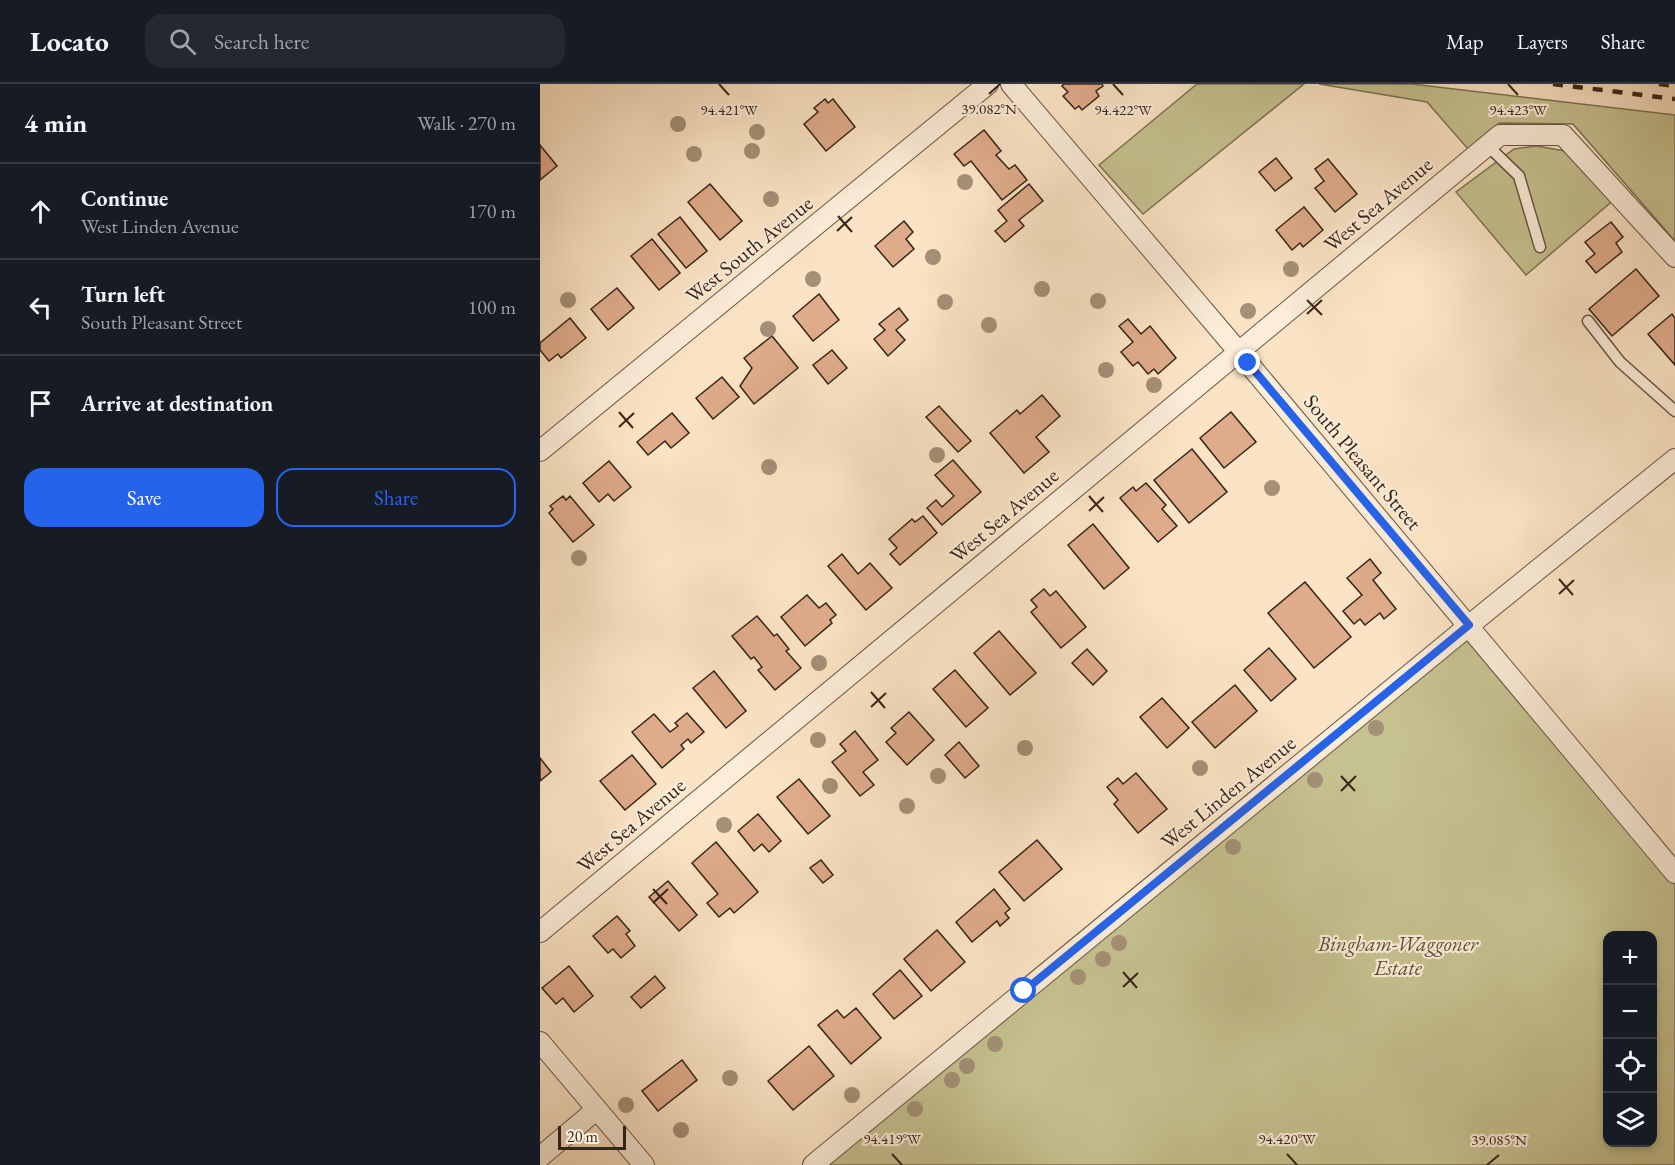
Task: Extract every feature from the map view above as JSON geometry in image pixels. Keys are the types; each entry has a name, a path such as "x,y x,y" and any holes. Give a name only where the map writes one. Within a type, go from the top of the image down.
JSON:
{"street":[{"name":"South Pleasant Street","path":"1011,84 1469,625 1675,873"},
{"name":"West South Avenue","path":"540,451 983,85"},
{"path":"1493,140 1563,135 1675,256"},
{"name":"West Sea Avenue","path":"540,932 1493,140"},
{"name":"West Linden Avenue","path":"813,1165 1469,625 1675,459"},
{"path":"540,1042 644,1165"},
{"path":"540,1157 596,1110"}],"lane":[{"path":"1493,140 1519,176 1540,247"},
{"path":"1588,321 1620,362 1675,411"}],"green space":[{"path":"1197,84 1304,84 1143,214 1099,165"},
{"path":"1319,84 1412,84 1675,115 1675,241 1573,124 1499,123 1468,149 1427,102"},
{"path":"1536,146 1565,151 1616,198 1526,275 1456,192 1514,149"},
{"name":"Bingham-Waggoner Estate","path":"1469,625 1675,874 1675,1165 813,1165"}],"building":[{"path":"1064,84 1102,84 1103,86 1096,91 1099,96 1082,110 1079,106 1075,109 1063,96 1068,92 1062,86"},
{"path":"825,99 828,103 833,99 855,127 826,151 804,124 818,112 814,108"},
{"path":"984,130 1001,151 996,155 1009,169 1015,165 1027,180 1002,200 971,161 964,166 954,154"},
{"path":"540,145 557,166 540,180"},
{"path":"1276,158 1292,178 1275,191 1259,172"},
{"path":"1328,159 1357,194 1335,212 1315,188 1324,181 1315,169"},
{"path":"710,184 742,221 720,240 688,202"},
{"path":"1029,184 1043,201 1019,220 1024,226 1005,242 995,231 1007,221 998,210"},
{"path":"1304,207 1323,230 1303,247 1300,243 1292,250 1276,230"},
{"path":"680,217 707,251 686,268 658,234"},
{"path":"904,221 913,232 906,239 914,249 893,267 875,246"},
{"path":"1611,222 1623,237 1616,243 1622,252 1596,273 1586,261 1595,254 1585,242"},
{"path":"652,239 680,273 659,290 631,256"},
{"path":"1636,269 1659,296 1612,336 1589,309"},
{"path":"617,288 634,308 608,330 591,309"},
{"path":"819,294 839,320 813,341 793,316"},
{"path":"899,308 908,320 896,330 905,340 888,356 874,339 885,330 879,324"},
{"path":"1672,314 1675,318 1675,365 1648,334"},
{"path":"570,318 586,338 561,358 558,354 549,361 540,350 540,343"},
{"path":"1128,319 1141,334 1150,326 1176,358 1158,374 1154,369 1148,374 1138,362 1133,366 1121,352 1133,342 1119,326"},
{"path":"772,336 798,368 754,404 740,386 752,368 744,358"},
{"path":"832,350 847,368 828,384 813,365"},
{"path":"722,377 739,397 713,419 696,398"},
{"path":"1042,395 1060,416 1036,437 1049,452 1024,473 990,433 1017,410 1020,414"},
{"path":"939,406 971,441 958,452 926,417"},
{"path":"1231,412 1256,442 1224,468 1200,438"},
{"path":"672,413 689,433 671,448 665,441 648,455 637,442"},
{"path":"1192,449 1227,492 1189,523 1154,480"},
{"path":"953,460 981,492 942,525 927,508 936,500 942,507 954,496 935,475"},
{"path":"609,461 631,487 614,501 608,494 599,502 583,483"},
{"path":"1146,483 1166,505 1162,509 1177,526 1158,542 1120,498 1133,487 1136,491"},
{"path":"563,496 566,500 570,496 594,525 573,542 549,513 553,509 550,506"},
{"path":"923,516 937,533 900,565 890,554 897,548 889,539 912,519 915,522"},
{"path":"1093,524 1129,568 1104,589 1068,545"},
{"path":"842,554 858,574 870,563 892,588 866,610 828,566"},
{"path":"1370,559 1381,573 1373,580 1396,609 1384,619 1380,613 1365,625 1360,619 1354,624 1343,611 1362,595 1347,578"},
{"path":"1305,582 1351,637 1314,668 1268,613"},
{"path":"1044,589 1050,596 1056,591 1086,627 1061,648 1031,612 1037,607 1031,600"},
{"path":"807,595 819,608 826,603 836,615 830,620 832,623 805,646 781,617"},
{"path":"757,616 774,636 777,634 789,649 786,651 801,668 775,690 758,670 762,667 754,657 751,659 732,636"},
{"path":"999,631 1036,673 1010,695 974,653"},
{"path":"1269,648 1296,679 1271,701 1244,670"},
{"path":"1087,649 1107,671 1093,685 1072,663"},
{"path":"955,670 988,708 966,727 933,689"},
{"path":"714,671 746,711 726,728 693,688"},
{"path":"1235,685 1257,711 1215,748 1192,722"},
{"path":"1162,698 1189,728 1167,748 1140,717"},
{"path":"909,712 934,740 907,765 886,742 896,733 891,728"},
{"path":"687,713 704,732 691,743 688,739 681,745 684,749 662,768 632,732 654,714 670,732 678,726 675,723"},
{"path":"855,731 878,760 863,772 874,785 860,796 832,762 846,751 840,744"},
{"path":"959,742 979,766 965,778 945,755"},
{"path":"632,755 656,784 625,810 600,781"},
{"path":"540,758 551,772 540,781"},
{"path":"1136,773 1167,809 1138,833 1114,804 1118,800 1107,787 1118,778 1123,784"},
{"path":"799,779 830,816 808,834 777,797"},
{"path":"758,814 781,841 769,852 762,844 754,851 738,831"},
{"path":"1037,840 1062,869 1024,901 999,872"},
{"path":"716,842 758,892 734,913 730,908 719,917 707,903 718,894 692,863"},
{"path":"821,860 833,875 823,883 810,868"},
{"path":"668,881 697,915 679,931 649,897"},
{"path":"994,889 1010,909 1005,913 1009,918 1000,926 997,921 972,942 956,922"},
{"path":"617,916 630,931 626,934 635,946 621,958 613,949 608,953 593,936"},
{"path":"937,930 965,962 931,991 904,959"},
{"path":"569,966 593,996 574,1012 563,998 556,1004 542,988"},
{"path":"900,970 922,996 894,1019 873,994"},
{"path":"655,976 665,988 641,1008 631,997"},
{"path":"856,1008 881,1038 851,1064 818,1025 837,1010 844,1018"},
{"path":"809,1046 834,1076 793,1110 768,1081"},
{"path":"682,1060 697,1080 658,1111 642,1091"}],"railway":[{"path":"1553,84 1675,99"},
{"path":"1659,84 1675,86"}],"route":[{"path":"1024,991 1469,625 1248,363"}]}
